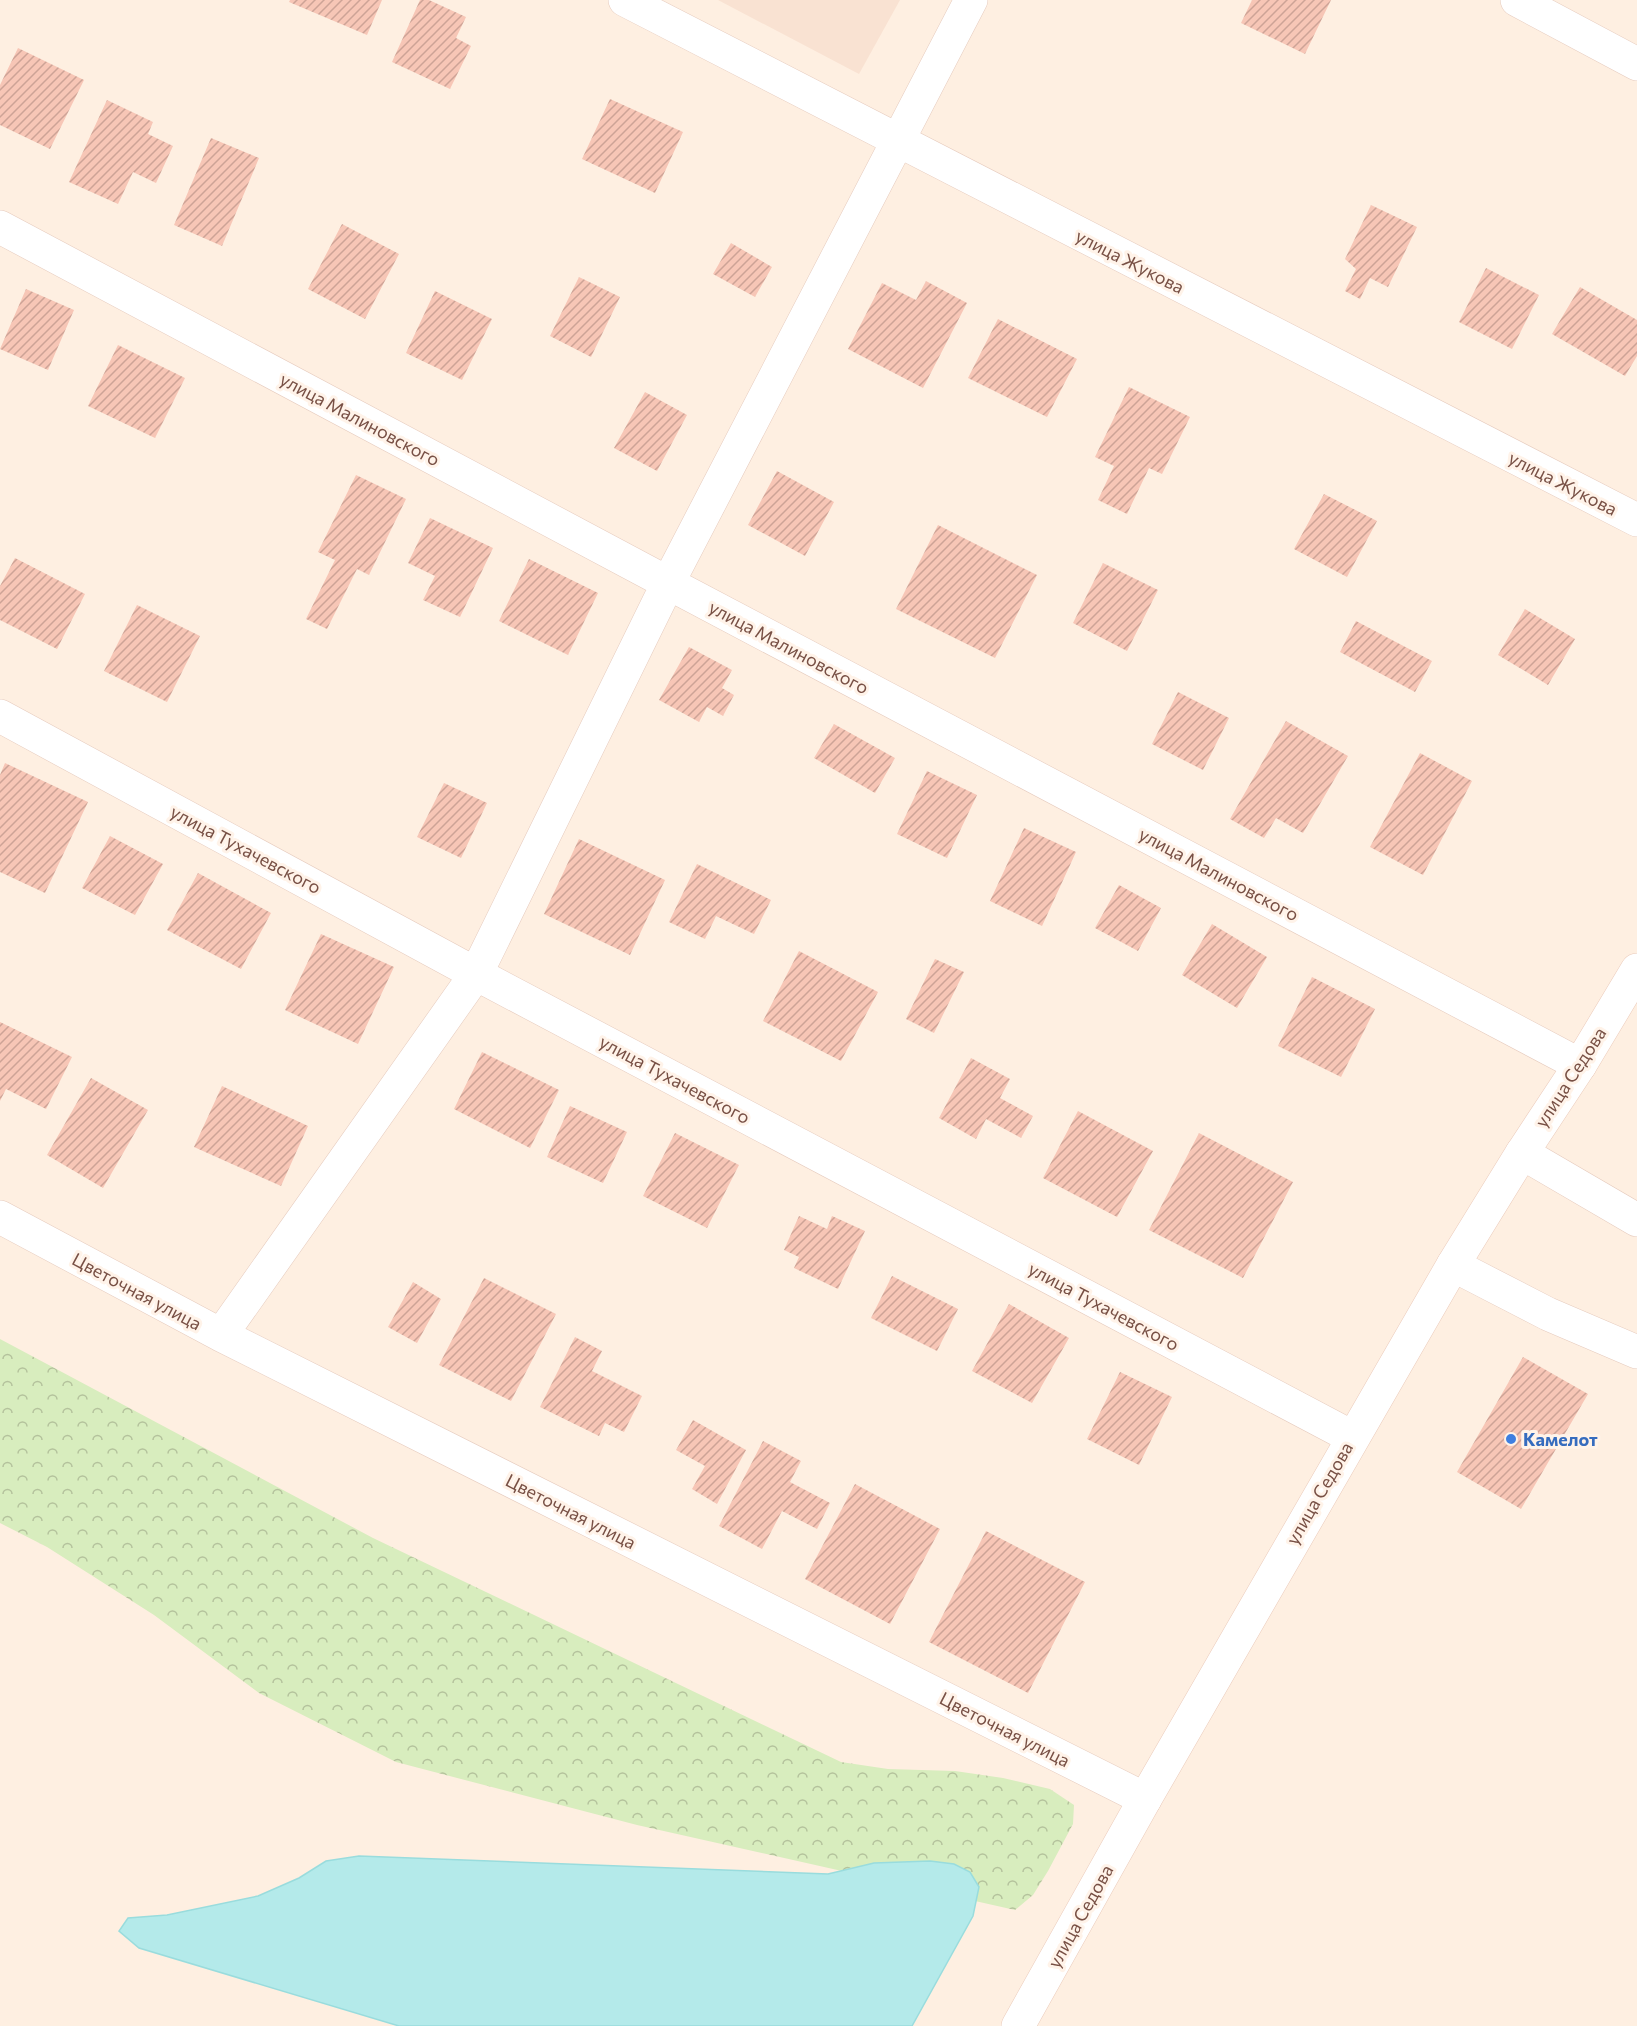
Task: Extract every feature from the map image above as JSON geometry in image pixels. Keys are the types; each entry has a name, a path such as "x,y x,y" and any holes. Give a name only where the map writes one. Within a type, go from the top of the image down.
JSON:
{"street":[{"name":"улица Жукова","path":"625,0 897,142 1637,520"},
{"path":"221,1335 476,974 668,583 971,0"},
{"path":"1517,0 1637,64"},
{"name":"улица Малиновского","path":"0,226 668,583 1580,1065"},
{"name":"улица Тухачевского","path":"0,716 476,974 1352,1437"},
{"name":"улица Седова","path":"1018,2026 1145,1798 1352,1437 1453,1265 1580,1065 1637,970"},
{"path":"1522,1153 1637,1220"},
{"name":"Цветочная улица","path":"0,1217 221,1335 1145,1798"},
{"path":"1453,1265 1548,1314 1637,1352"}],"shaded area":[{"path":"718,0 900,0 859,74"}],"green space":[{"path":"0,1339 373,1538 841,1762 888,1769 955,1771 1003,1778 1050,1789 1074,1805 1073,1824 1033,1895 1015,1910 637,1825 396,1762 259,1693 154,1615 47,1547 0,1523"}],"water":[{"path":"359,1856 828,1874 874,1863 930,1861 954,1864 970,1872 979,1887 973,1916 912,2026 399,2026 139,1948 119,1931 128,1918 167,1915 258,1896 299,1878 326,1861"}],"building":[{"path":"290,0 382,0 367,35 289,2"},
{"path":"420,0 429,0 466,17 456,38 471,46 450,89 392,62"},
{"path":"1252,0 1331,0 1305,54 1241,23"},
{"path":"18,48 84,80 50,149 0,125 0,85"},
{"path":"610,99 683,132 655,193 582,159"},
{"path":"107,100 153,122 148,134 173,146 156,183 133,172 118,204 69,182"},
{"path":"211,138 259,158 222,246 174,225"},
{"path":"1371,205 1417,227 1388,287 1370,278 1360,299 1345,291 1356,269 1345,259"},
{"path":"342,224 399,254 365,319 308,289"},
{"path":"731,243 772,267 755,297 713,274"},
{"path":"1486,268 1539,295 1512,349 1459,322"},
{"path":"579,277 620,297 591,357 550,336"},
{"path":"926,281 967,303 923,388 848,349 882,283 916,300"},
{"path":"1580,287 1637,320 1637,356 1625,376 1552,334"},
{"path":"26,289 74,310 48,370 0,349"},
{"path":"435,291 492,319 462,380 406,353"},
{"path":"998,319 1077,359 1047,417 968,378"},
{"path":"118,345 185,378 155,438 88,406"},
{"path":"1129,387 1190,417 1162,474 1149,468 1127,514 1098,500 1114,466 1095,457"},
{"path":"645,392 687,415 657,471 614,448"},
{"path":"777,471 834,502 805,556 748,525"},
{"path":"356,475 406,499 369,575 357,569 327,629 306,619 335,560 318,552"},
{"path":"1324,494 1377,521 1347,577 1294,549"},
{"path":"430,518 493,548 460,617 423,600 435,576 408,563"},
{"path":"938,525 1037,575 995,658 896,609"},
{"path":"15,558 85,594 57,649 0,620 0,586"},
{"path":"529,559 598,593 568,655 499,621"},
{"path":"1103,563 1158,590 1127,651 1073,623"},
{"path":"137,605 200,636 167,702 104,671"},
{"path":"1525,609 1575,639 1548,685 1498,655"},
{"path":"1356,621 1432,661 1415,692 1340,652"},
{"path":"689,647 732,670 722,688 734,695 723,716 707,707 699,722 659,700"},
{"path":"1178,692 1229,718 1203,770 1152,744"},
{"path":"1286,721 1348,756 1303,833 1276,818 1264,838 1230,819"},
{"path":"834,724 895,758 875,793 814,758"},
{"path":"1420,753 1472,781 1423,875 1370,847"},
{"path":"5,763 88,802 45,893 0,872 0,775"},
{"path":"927,771 977,795 947,858 897,834"},
{"path":"444,783 487,803 461,858 417,837"},
{"path":"1024,828 1076,852 1042,926 990,901"},
{"path":"110,836 163,864 135,915 82,888"},
{"path":"579,839 665,880 630,955 544,914"},
{"path":"697,864 771,900 754,934 716,916 705,939 669,922"},
{"path":"198,873 271,913 241,969 167,930"},
{"path":"1119,885 1161,908 1138,951 1095,928"},
{"path":"1212,924 1267,957 1237,1008 1182,975"},
{"path":"321,934 394,967 358,1044 285,1010"},
{"path":"799,951 878,992 841,1061 763,1021"},
{"path":"935,959 964,972 934,1033 906,1019"},
{"path":"1312,977 1375,1009 1341,1077 1278,1046"},
{"path":"0,1022 72,1057 46,1109 6,1089 0,1101"},
{"path":"482,1052 559,1090 530,1148 454,1109"},
{"path":"971,1058 1010,1079 1000,1098 1033,1116 1021,1138 986,1119 976,1139 939,1118"},
{"path":"91,1078 148,1110 103,1188 47,1155"},
{"path":"222,1086 308,1126 281,1186 194,1147"},
{"path":"570,1106 627,1132 603,1183 547,1157"},
{"path":"1078,1111 1153,1151 1117,1217 1043,1178"},
{"path":"675,1133 739,1165 707,1228 643,1196"},
{"path":"1199,1133 1293,1182 1243,1278 1149,1230"},
{"path":"799,1216 827,1229 832,1216 865,1231 838,1289 794,1268 799,1257 784,1250"},
{"path":"892,1276 958,1309 937,1351 871,1318"},
{"path":"484,1278 556,1314 511,1401 439,1365"},
{"path":"413,1282 441,1299 417,1343 388,1327"},
{"path":"1009,1304 1069,1338 1032,1403 972,1371"},
{"path":"575,1337 602,1351 592,1371 642,1396 624,1432 605,1423 599,1436 540,1407"},
{"path":"1523,1357 1588,1394 1521,1509 1457,1472"},
{"path":"1120,1372 1172,1397 1139,1465 1087,1439"},
{"path":"693,1420 746,1450 717,1504 692,1489 705,1466 676,1450"},
{"path":"763,1441 801,1461 790,1482 830,1503 817,1529 782,1511 762,1549 719,1526"},
{"path":"855,1484 940,1529 890,1624 805,1579"},
{"path":"986,1531 1085,1582 1028,1693 929,1642"}],"place":[{"name":"Камелот","path":"1511,1439"}]}
